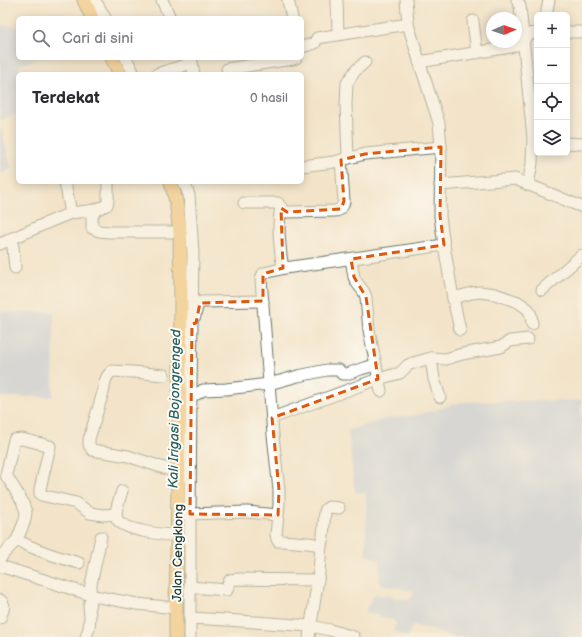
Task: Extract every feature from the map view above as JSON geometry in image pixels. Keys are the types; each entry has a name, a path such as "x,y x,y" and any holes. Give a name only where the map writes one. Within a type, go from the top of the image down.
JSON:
{"main road":[{"path":"84,0 91,16"},
{"path":"113,60 116,72"},
{"name":"Jalan Cengklong","path":"172,184 176,201 180,232 181,306 186,388 178,474 185,514 177,536 183,613 176,637"}],"street":[{"path":"95,0 104,16"},
{"path":"162,0 169,16"},
{"path":"288,0 292,16"},
{"path":"337,0 338,35"},
{"path":"406,0 408,24 439,123 441,147 440,216 453,298 460,330"},
{"path":"516,0 520,6 534,134"},
{"path":"547,12 549,0"},
{"path":"473,21 477,53"},
{"path":"304,46 315,43 317,38 408,24"},
{"path":"570,32 582,32"},
{"path":"523,44 528,34 534,33"},
{"path":"419,62 523,44"},
{"path":"127,60 133,72"},
{"path":"227,67 285,60"},
{"path":"244,203 278,203 284,211 287,212 334,211 341,208 344,201 347,83 355,71 365,62"},
{"path":"166,72 192,65"},
{"path":"570,143 582,144"},
{"path":"304,166 334,162 365,154 441,147"},
{"path":"528,185 534,149"},
{"path":"440,185 515,179 582,207"},
{"path":"65,184 71,213"},
{"path":"0,244 71,213 95,210 107,205 108,184"},
{"path":"185,184 189,195 193,253 192,324 186,388 197,394 204,390 269,384 327,370 339,370 342,374 346,374 376,365"},
{"path":"281,208 280,236 282,268"},
{"path":"95,210 92,218 92,228 98,231 126,233 180,232"},
{"path":"12,238 15,268"},
{"path":"321,545 278,541 276,535 279,490 261,279 263,274 282,268 444,245"},
{"path":"542,290 582,255"},
{"path":"352,259 354,277 366,297 369,330 380,391"},
{"path":"453,298 472,292 495,294 518,302 528,309 531,315 532,324"},
{"path":"192,324 195,321 196,310 198,304 200,303 263,301"},
{"path":"272,418 378,379 398,374 410,364 431,358 446,359 462,354 503,346 510,341 528,339"},
{"path":"431,358 434,379 440,397"},
{"path":"164,375 112,371 105,382 89,445 92,450 128,456 178,474"},
{"path":"185,410 185,514 190,587 183,613 190,637"},
{"path":"0,559 17,540 25,520 26,512 22,502 6,475 13,441 15,439 22,439 50,446 40,489 41,495 76,504 90,513 103,515 116,514"},
{"path":"122,491 116,513 117,519 121,523 129,528 155,534 177,536"},
{"path":"310,632 318,580 325,512 328,507 338,508"},
{"path":"185,514 247,512 278,515"},
{"path":"86,637 89,628 89,606 101,537"},
{"path":"17,540 47,554 79,563"},
{"path":"0,566 91,594 137,604 226,620 310,632 330,630 354,637"},
{"path":"190,587 227,590 229,581 237,579 318,580"},
{"path":"0,600 4,606 0,618"}],"highlighted area":[{"path":"441,147 440,216 444,245 351,259 354,277 366,297 378,379 272,418 279,490 278,515 190,514 192,324 196,323 200,303 263,301 263,274 283,268 281,208 287,212 341,209 344,201 341,160 365,154"}],"shaded area":[{"path":"0,25 16,27 16,60 33,60 19,66 20,72 16,72 16,115 0,120"},
{"path":"0,125 12,169 0,174"},
{"path":"0,312 54,312 53,397 0,397"},
{"path":"582,400 582,637 455,637 413,625 407,637 393,630 396,624 393,620 365,612 374,594 411,600 413,591 379,584 380,560 366,555 366,493 355,492 348,430 385,419 417,415 462,402"}],"waterway":[{"name":"Kali Irigasi Bojongrenged","path":"179,184 186,223"},
{"name":"Kali Irigasi Bojongrenged","path":"184,637 185,598"}]}
